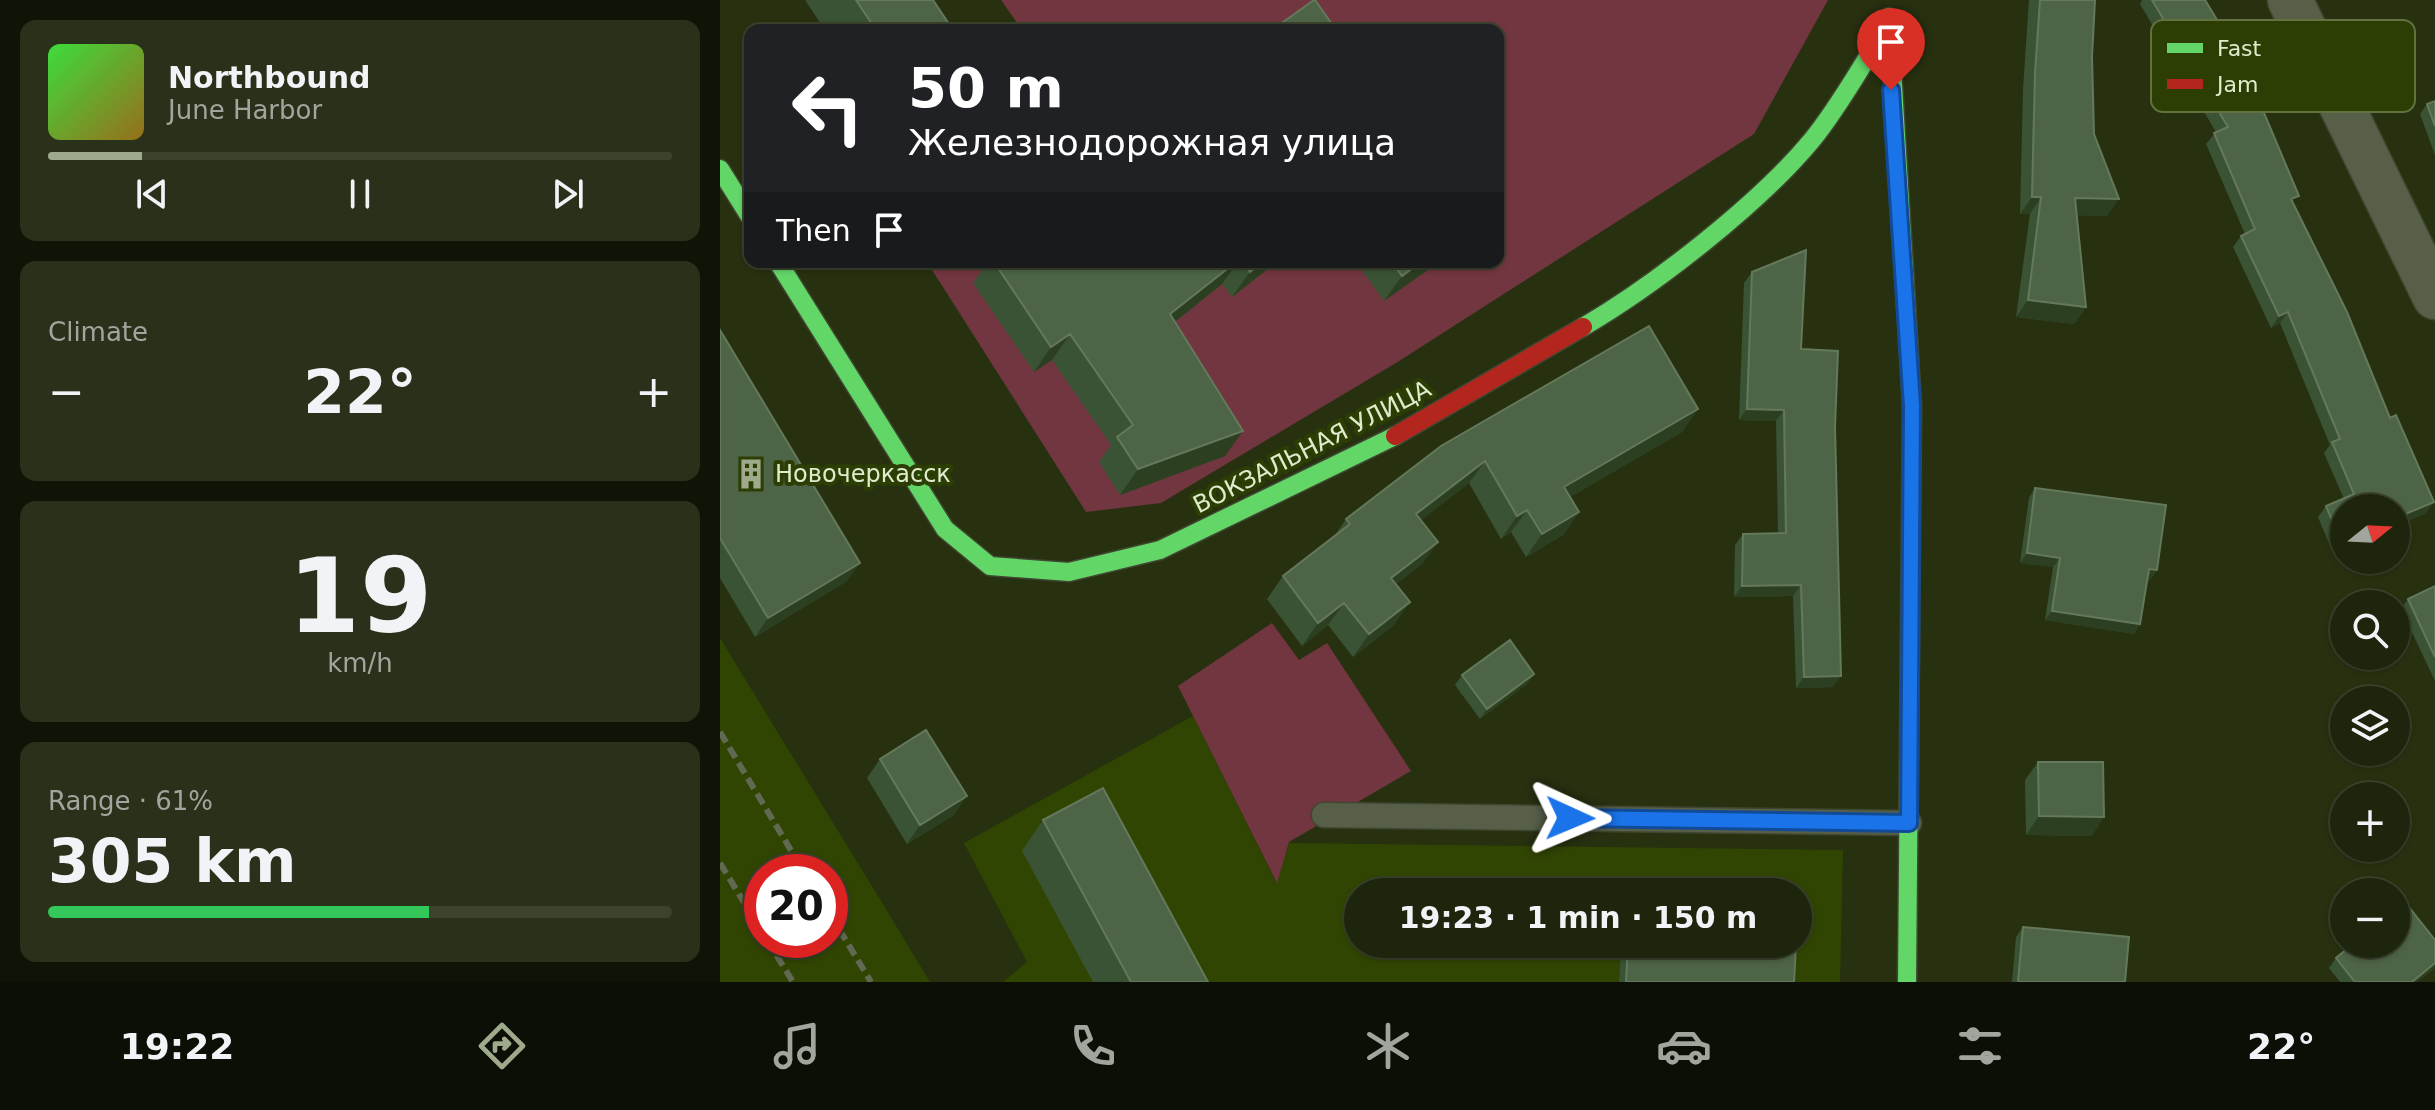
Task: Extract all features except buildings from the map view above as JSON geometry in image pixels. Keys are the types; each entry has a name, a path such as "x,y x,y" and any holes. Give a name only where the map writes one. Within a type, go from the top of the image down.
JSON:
{"street":[{"path":"1893,0 1887,27 1912,406 1907,982"},
{"path":"2290,0 2300,20"},
{"name":"ВОКЗАЛЬНАЯ УЛИЦА","path":"782,268 945,529 990,566 1069,572 1160,550 1381,444 1627,301 1748,203 1812,140 1887,27"},
{"path":"2345,112 2435,297"},
{"path":"720,169 744,207"}],"lane":[{"path":"1324,815 1909,823"}],"shaded area":[{"path":"1001,0 1828,0 1754,134 1396,363 1161,503 1086,512 931,268 1504,268 1504,24 1018,24"},
{"path":"1272,623 1299,660 1327,643 1411,771 1289,842 1277,883 1178,686"},
{"path":"720,638 930,982 720,982"},
{"path":"1193,716 1276,882 1289,843 1843,850 1840,982 1003,982 1027,962 964,843"}],"railway":[{"path":"720,732 793,854"},
{"path":"720,863 744,902"},
{"path":"848,944 871,982"},
{"path":"778,958 793,982"}],"traffic: fast":[{"path":"1889,17 1912,406 1907,982"},
{"path":"1583,327 1642,289 1705,242 1790,165 1822,127 1887,27"},
{"path":"720,169 744,207"},
{"path":"782,268 945,529 990,566 1069,572 1160,550 1395,436"}],"traffic: jam":[{"path":"1395,436 1583,327"}],"place":[{"name":"Новочеркасск","path":"751,474"}],"route":[{"path":"1570,818 1909,823 1912,406 1891,90"}]}
